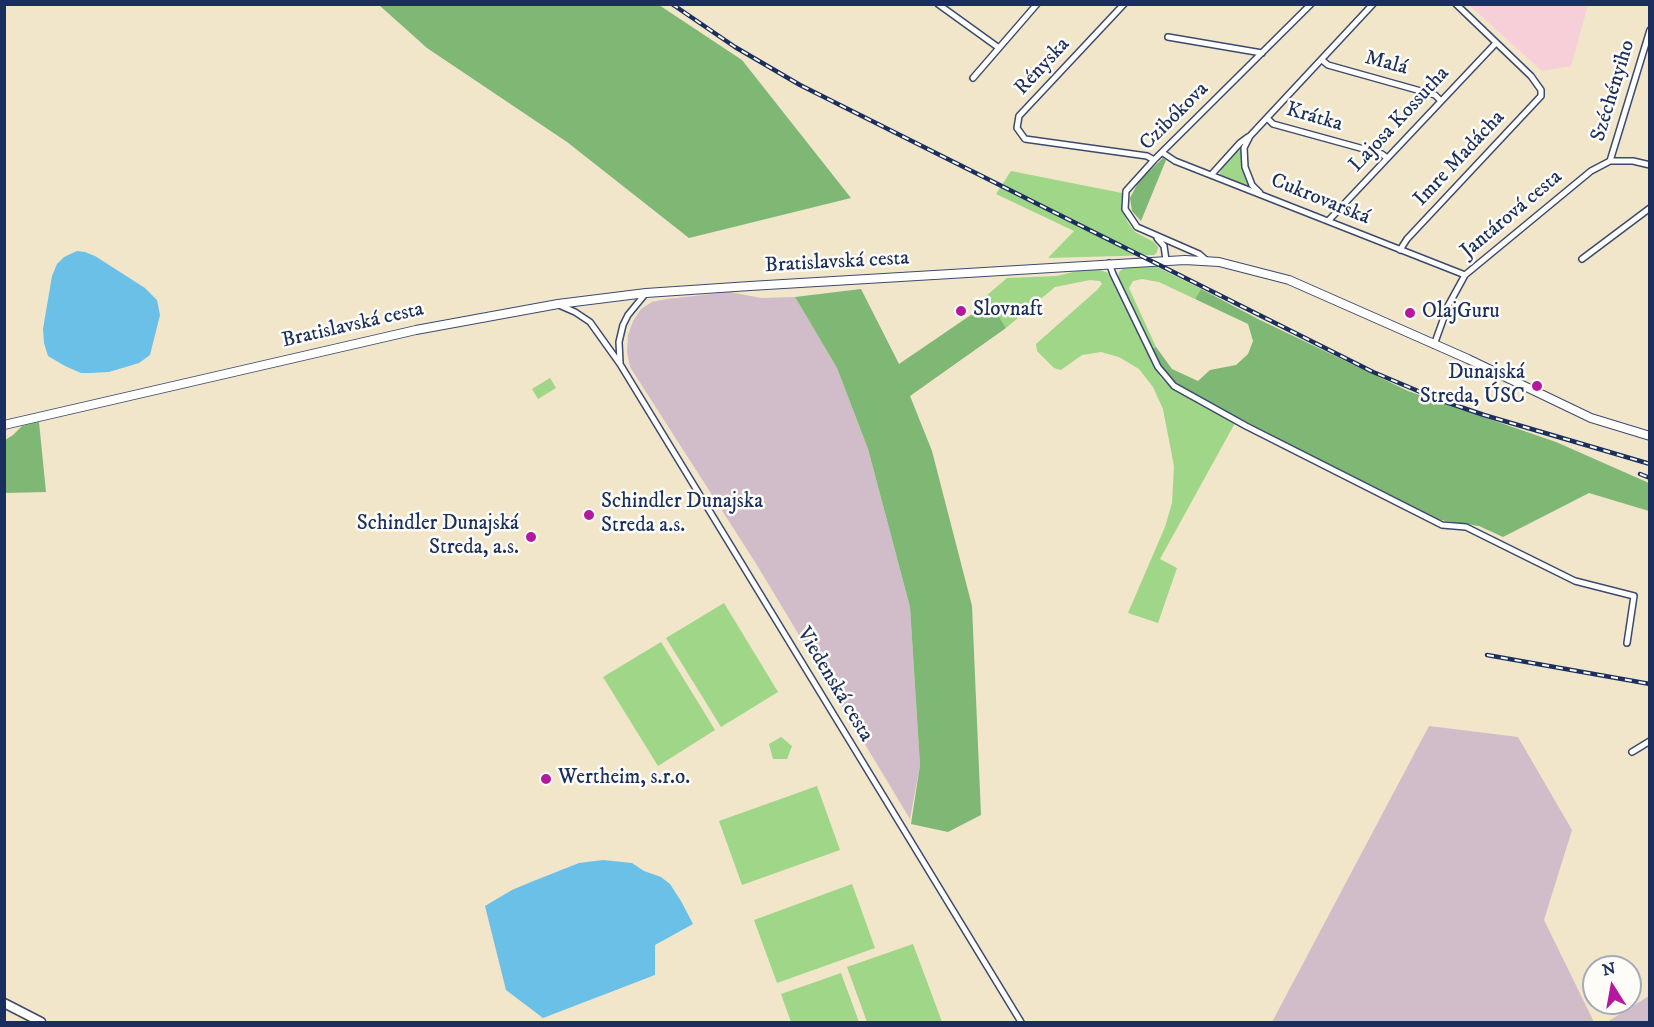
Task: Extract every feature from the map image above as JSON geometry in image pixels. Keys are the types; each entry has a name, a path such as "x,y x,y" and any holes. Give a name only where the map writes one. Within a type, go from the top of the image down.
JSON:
{"main road":[{"path":"4,1003 41,1023"}],"street":[{"path":"938,4 999,48"},
{"path":"973,78 1037,4"},
{"name":"Rényska","path":"1125,4 1019,116 1017,128 1025,139 1147,156 1154,160"},
{"name":"Czibókova","path":"1156,237 1137,228 1132,222 1125,209 1126,190 1311,4"},
{"path":"1212,174 1373,4"},
{"path":"1456,4 1496,44"},
{"name":"Széchényiho","path":"1610,161 1650,30"},
{"path":"1168,37 1262,53"},
{"name":"Imre Madácha","path":"1400,250 1407,239 1541,96 1541,90 1531,76 1496,44"},
{"name":"Lajosa Kossutha","path":"1329,220 1496,44"},
{"name":"Malá","path":"1322,60 1328,65 1435,95 1441,100"},
{"name":"Krátka","path":"1267,118 1273,124 1383,154 1387,158"},
{"path":"1250,136 1244,148 1245,167 1252,185 1261,194"},
{"name":"Cukrovarská","path":"1163,153 1175,161 1465,275"},
{"path":"1610,161 1633,161 1650,165"},
{"name":"Jantárová cesta","path":"1434,345 1448,306 1465,275 1591,171 1610,161"},
{"path":"1582,259 1650,208"},
{"path":"1156,237 1164,246 1166,260"},
{"path":"1156,237 1199,255 1207,261"},
{"name":"Bratislavská cesta","path":"4,425 416,330 558,304 646,293 1166,260 1207,261 1289,279 1468,359 1591,418 1650,436"},
{"path":"1110,263 1113,274 1158,368 1174,386 1246,426 1442,525 1466,527 1575,581 1634,596 1627,643"},
{"path":"620,364 619,342 623,325 646,293"},
{"name":"Viedenská cesta","path":"558,304 590,322 620,364 1021,1023"},
{"path":"1632,752 1650,741"}],"shaded area":[{"path":"1469,5 1588,5 1571,66 1542,71"},
{"path":"730,292 761,298 795,297 837,368 868,449 910,607 920,765 910,819 755,562 630,367 627,352 628,335 641,309 652,302 667,299"},
{"path":"1429,726 1518,737 1572,830 1544,920 1582,998 1582,1015 1591,1015 1594,1022 1272,1022"},
{"path":"1649,996 1649,1022 1607,1022 1618,1015 1642,1015 1642,1000"}],"green space":[{"path":"379,5 659,5 742,60 851,198 689,238 567,142 427,48"},
{"path":"1241,147 1242,167 1253,189 1220,175 1221,166"},
{"path":"1163,158 1166,160 1141,221 1132,211 1130,198 1139,181"},
{"path":"1011,171 1122,193 1121,207 1128,223 1135,232 1154,242 1158,247 1157,252 1154,255 1048,258 1074,231 996,194"},
{"path":"1153,265 1201,289 1195,299 1159,282 1142,279 1133,281 1129,288 1156,347 1152,349 1118,278 1119,272 1125,267"},
{"path":"1098,269 1108,273 1162,379 1174,390 1235,423 1160,559 1177,568 1158,623 1128,613 1165,527 1172,503 1174,466 1163,409 1153,387 1139,369 1119,357 1101,352 1082,355 1061,370 1054,368 1037,351 1036,344 1102,284 1100,281 1090,280 1055,287 1006,328 986,296 1007,278 1057,276"},
{"path":"861,289 899,364 990,302 1006,328 910,396 932,451 972,606 981,815 948,832 911,824 920,765 910,607 868,449 837,368 795,297"},
{"path":"1201,289 1408,391 1556,442 1649,483 1649,511 1589,493 1503,537 1479,526 1428,518 1186,390 1171,379 1160,365 1152,349 1156,347 1172,369 1198,381 1210,370 1236,365 1248,354 1253,341 1248,324 1195,299"},
{"path":"550,378 556,388 538,399 532,389"},
{"path":"39,422 46,492 5,493 5,440 22,426"},
{"path":"724,603 778,692 721,727 666,638"},
{"path":"661,642 715,730 658,766 603,677"},
{"path":"781,737 792,746 787,759 773,759 769,744"},
{"path":"817,786 840,850 742,885 719,821"},
{"path":"852,884 875,948 777,983 754,920"},
{"path":"913,944 942,1022 867,1022 847,967"},
{"path":"841,973 859,1022 791,1022 781,994"}],"water":[{"path":"77,251 95,256 145,288 157,300 160,315 150,355 139,363 109,372 81,373 48,356 43,329 52,276 57,264 64,257"},
{"path":"603,860 632,863 644,871 661,877 670,884 693,924 655,945 655,975 543,1018 506,990 485,906 512,890 579,863"}],"railway":[{"path":"672,4 735,47 800,85 1373,372 1437,399 1484,415 1650,464"},
{"path":"1640,474 1650,478"},
{"path":"1487,655 1650,684"}],"place":[{"name":"Slovnaft","path":"961,311"},
{"name":"OlajGuru","path":"1410,313"},
{"name":"Dunajská Streda, ÚSC","path":"1537,386"},
{"name":"Schindler Dunajska Streda a.s.","path":"589,515"},
{"name":"Schindler Dunajská Streda, a.s.","path":"531,537"},
{"name":"Wertheim, s.r.o.","path":"546,779"}]}
